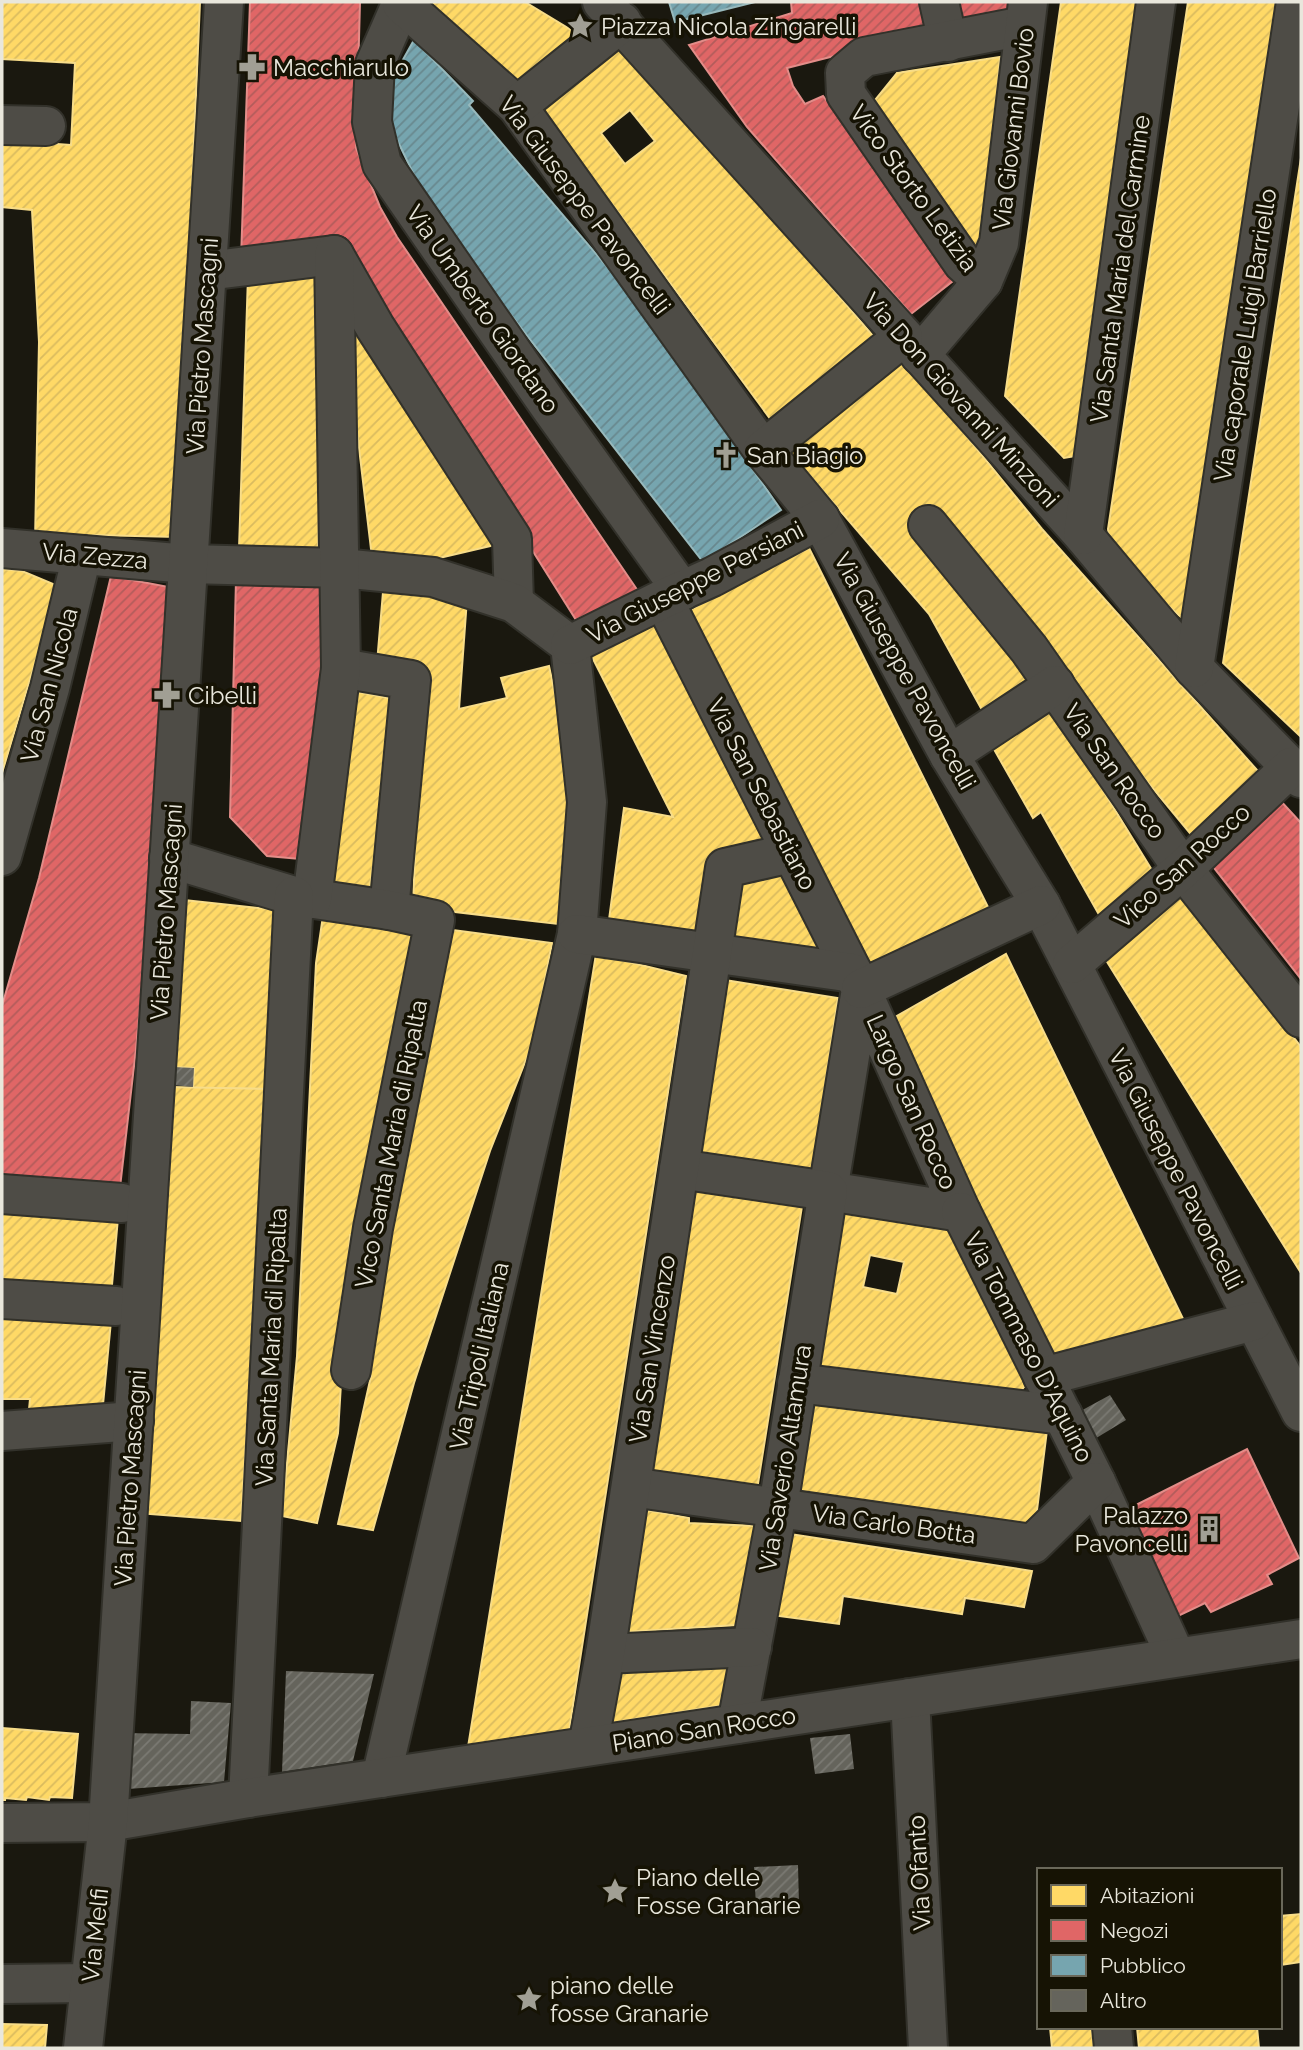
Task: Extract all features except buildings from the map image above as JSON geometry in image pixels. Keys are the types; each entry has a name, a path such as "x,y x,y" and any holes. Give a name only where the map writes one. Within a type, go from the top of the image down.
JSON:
{"street":[{"name":"Via Pietro Mascagni","path":"108,1822 224,2"},
{"path":"939,2 948,42"},
{"name":"Via Santa Maria del Carmine","path":"1083,536 1156,2"},
{"name":"Via caporale Luigi Barriello","path":"1194,668 1296,2"},
{"name":"Via Giuseppe Pavoncelli","path":"402,3 517,106 763,450 820,519 949,755 1041,905 1301,1412"},
{"name":"Via Umberto Giordano","path":"402,3 376,64 372,121 382,164 550,407 672,595"},
{"path":"517,106 612,12"},
{"name":"Via Don Giovanni Minzoni","path":"612,12 1083,536 1194,668 1296,772"},
{"name":"Vico Storto Letizia","path":"983,281 963,263 846,94 845,73 864,57 948,42 1026,14"},
{"name":"Via Giovanni Bovio","path":"763,450 912,346 983,281 999,243 1026,14"},
{"path":"2,125 46,126"},
{"path":"207,271 334,255 374,327 512,539 514,603"},
{"name":"Via Santa Maria di Ripalta","path":"248,1798 303,898 341,668 334,255"},
{"name":"Via Giuseppe Persiani","path":"570,645 712,578 820,519"},
{"name":"Via San Rocco","path":"928,525 1028,649 1183,869 1301,1018"},
{"name":"Via Zezza","path":"2,548 188,564 341,568 433,577 514,603 570,645"},
{"name":"Via San Nicola","path":"2,856 50,688 82,555"},
{"name":"Via San Sebastiano","path":"672,595 791,853 858,981"},
{"name":"Via Tripoli Italiana","path":"381,1778 577,934 587,802 570,645"},
{"path":"169,858 303,898 389,911 411,680 341,668"},
{"path":"949,755 1055,685"},
{"name":"Vico San Rocco","path":"1072,964 1296,772"},
{"name":"Via San Vincenzo","path":"588,1746 605,1654 725,868 791,853"},
{"path":"577,934 712,952 858,981 1041,905"},
{"name":"Vico Santa Maria di Ripalta","path":"351,1370 373,1228 435,920 389,911"},
{"name":"Largo San Rocco","path":"858,981 828,1191 961,1212"},
{"name":"Largo San Rocco","path":"858,981 961,1212"},
{"path":"679,1170 828,1191"},
{"name":"Via Saverio Altamura","path":"737,1724 778,1507 828,1191"},
{"path":"2,1194 122,1203"},
{"name":"Via Tommaso D'Aquino","path":"961,1212 1096,1482 1176,1657"},
{"path":"2,1299 116,1306"},
{"path":"1043,1377 1254,1321"},
{"path":"797,1383 1063,1415"},
{"path":"2,1431 134,1421"},
{"name":"Via Tommaso D'Aquino","path":"1033,1545 1096,1482"},
{"name":"Via Carlo Botta","path":"631,1487 1033,1545"},
{"name":"Piano San Rocco","path":"2,1823 108,1822 248,1798 1301,1639"},
{"path":"605,1654 752,1647"},
{"name":"Via Ofanto","path":"910,1698 928,2048"},
{"name":"Via Melfi","path":"83,2048 108,1822"},
{"path":"2,1984 90,1983"},
{"path":"1112,2029 1114,2048"}],"place":[{"name":"Piazza Nicola Zingarelli","path":"580,26"},
{"name":"Macchiarulo","path":"252,67"},
{"name":"San Biagio","path":"726,455"},
{"name":"Cibelli","path":"167,695"},
{"name":"Palazzo Pavoncelli","path":"1209,1529"},
{"name":"Piano delle Fosse Granarie","path":"615,1891"},
{"name":"piano delle fosse Granarie","path":"529,1999"}]}
